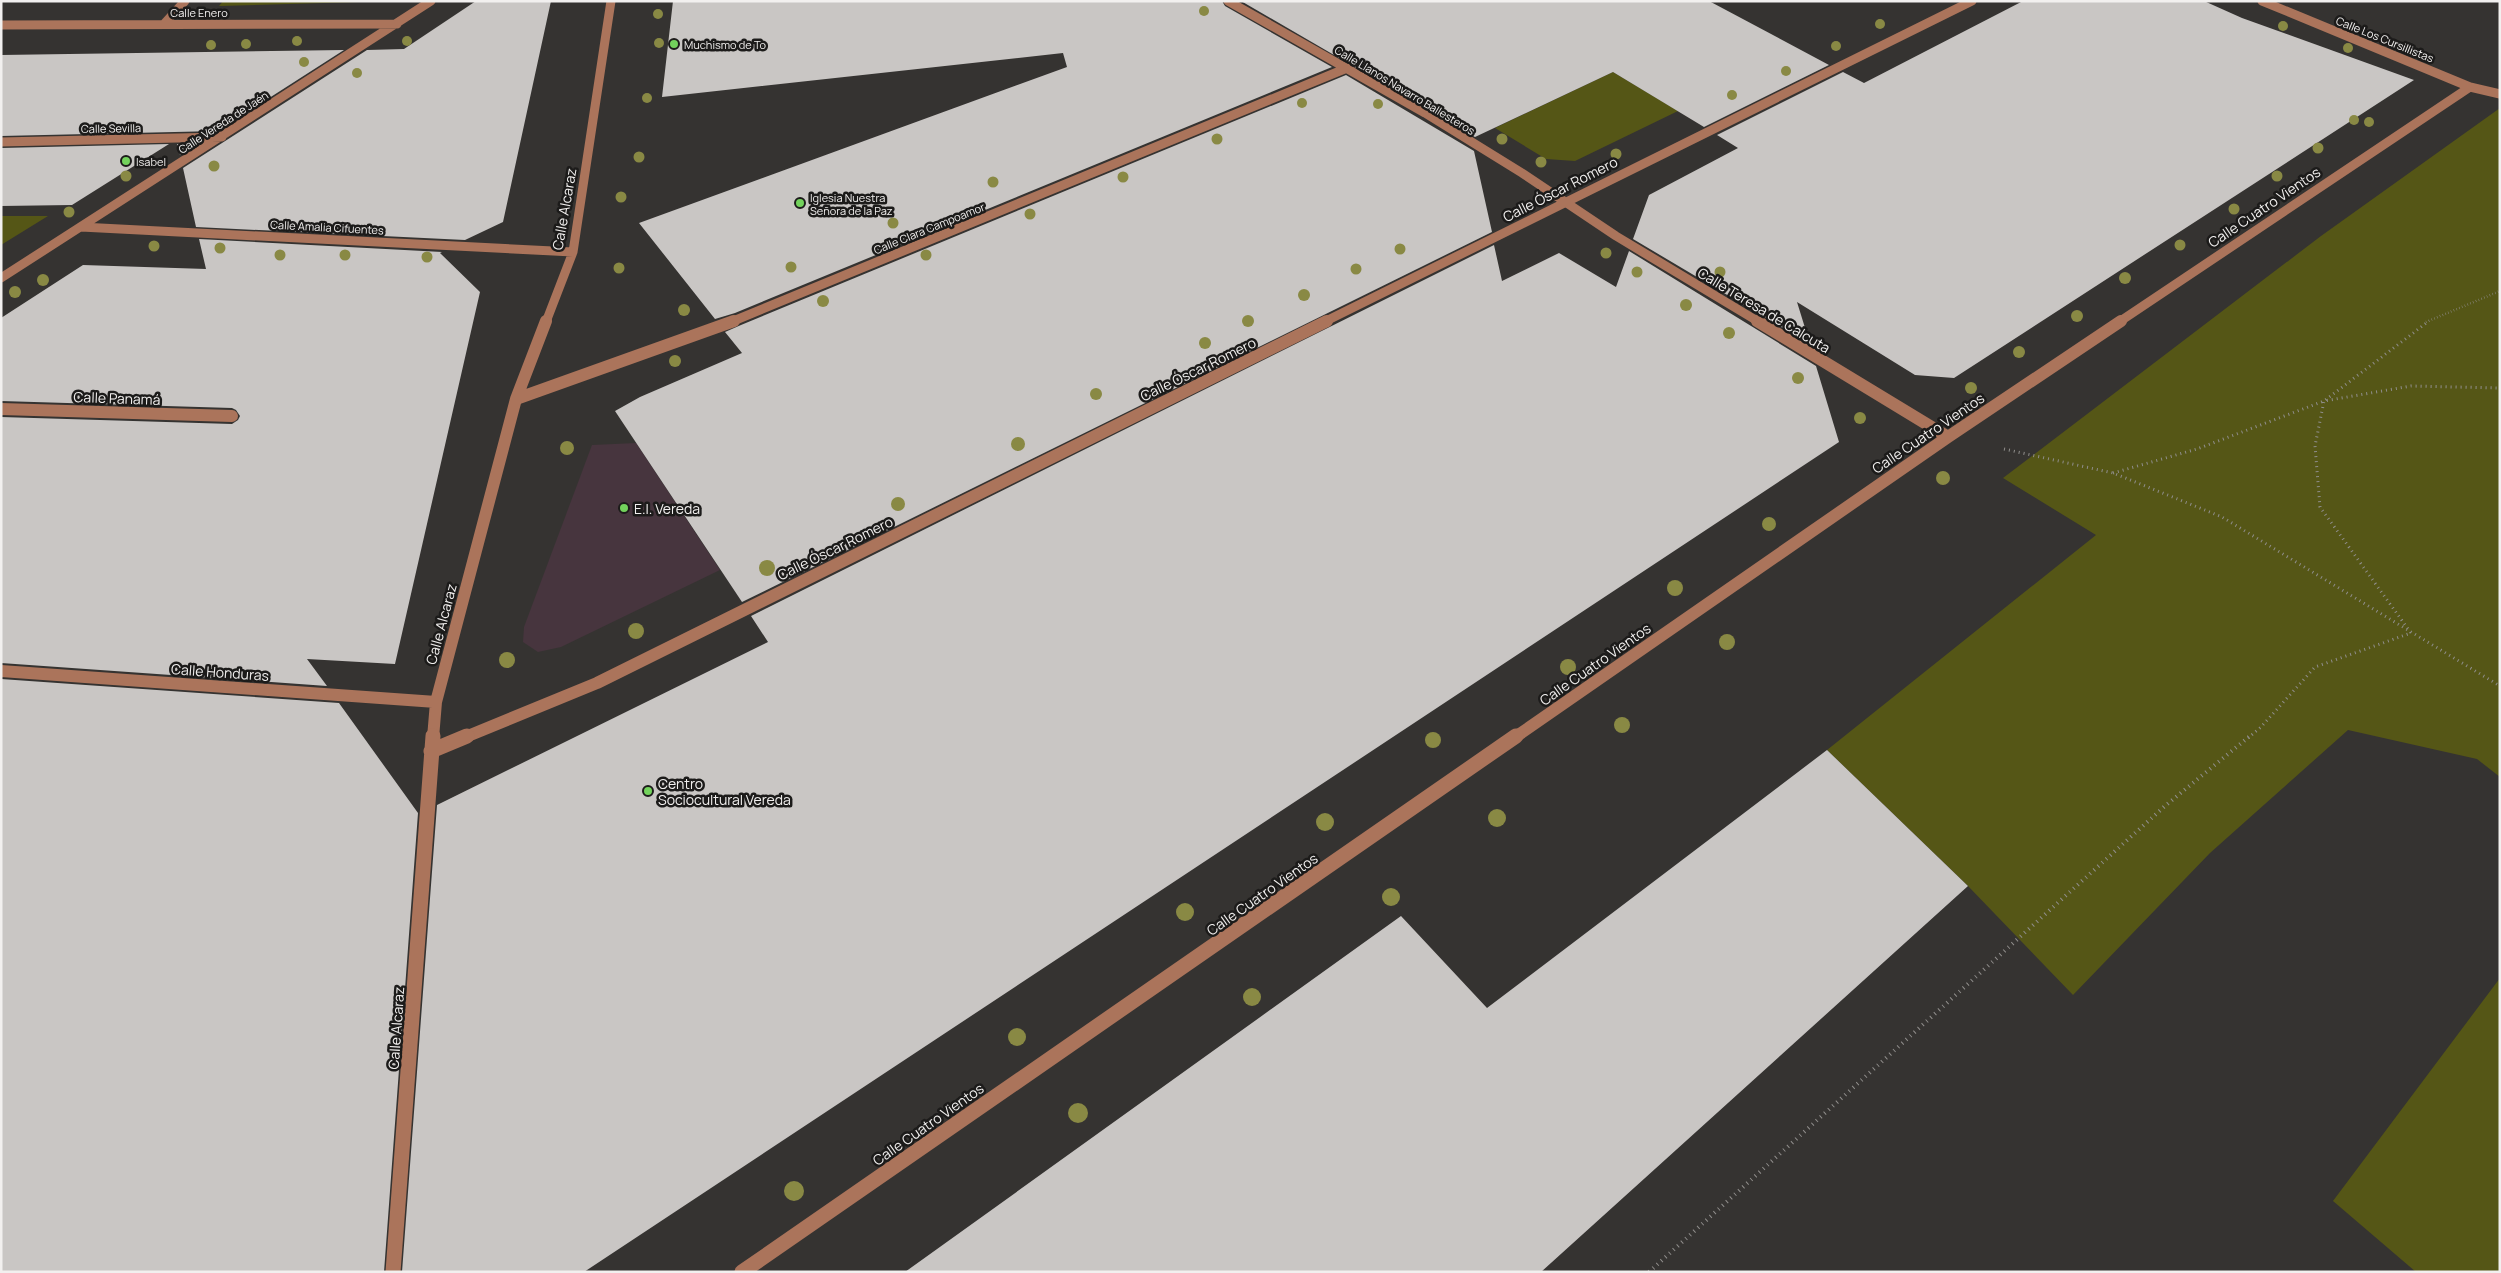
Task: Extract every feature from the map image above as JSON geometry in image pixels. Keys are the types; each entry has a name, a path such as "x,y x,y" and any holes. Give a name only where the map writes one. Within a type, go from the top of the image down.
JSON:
{"street":[{"path":"164,24 185,1"},
{"name":"Calle Vereda de Jaén","path":"1,278 431,1"},
{"name":"Calle Alcaraz","path":"393,1272 436,702 516,399 573,252 611,1"},
{"name":"Calle Llanos Navarro Ballesteros","path":"1228,1 1346,68 1567,202"},
{"name":"Calle Óscar Romero","path":"431,751 597,683 1972,1"},
{"name":"Calle Los Cursillistas","path":"2262,1 2470,87 2500,94"},
{"name":"Calle Enero","path":"1,25 397,24"},
{"name":"Calle Clara Campoamor","path":"516,399 703,334 1346,68"},
{"name":"Calle Cuatro Vientos","path":"742,1272 1948,437 2470,87"},
{"name":"Calle Sevilla","path":"1,142 222,136"},
{"name":"Calle Teresa de Calcuta","path":"1567,202 1624,241 1948,437"},
{"name":"Calle Amalia Cifuentes","path":"81,227 573,252"},
{"name":"Calle Panamá","path":"1,409 232,416"},
{"name":"Calle Honduras","path":"1,671 436,702"}],"path":[{"path":"2411,633 2320,507 2315,446 2324,401 2425,323 2500,291"},
{"path":"2113,473 2197,450 2324,401 2410,386 2500,388"},
{"path":"1948,437 2113,473 2222,517 2500,686"},
{"path":"1649,1272 2165,806 2262,727 2315,667 2411,633"}],"shaded area":[{"path":"223,1 394,1 219,6"},
{"path":"1613,72 1678,111 1575,161 1546,159 1495,128"},
{"path":"2500,108 2500,777 2477,759 2348,730 2210,853 2073,995 1968,886 1827,750 2096,535 2003,478 2321,236"},
{"path":"1,216 48,216 1,245"},
{"name":"E.I. Vereda","path":"636,443 720,570 561,647 538,652 523,642 524,627 592,445"},
{"path":"2500,978 2500,1272 2416,1272 2333,1201"}],"building":[{"path":"476,1 551,1 503,222 465,240 196,227 183,168 367,50 404,49"},
{"path":"673,1 1222,1 1225,6 1332,67 735,313 715,319 639,223 1067,67 1063,53 662,97"},
{"path":"1241,1 1709,1 1829,65 1704,127 1613,72 1475,137"},
{"path":"2023,1 2204,1 2242,18 2414,80 1954,378 1915,375 1797,302 1810,344 1633,239 1649,195 1738,148 1717,135 1843,72 1864,83"},
{"path":"344,50 218,131 1,136 1,55"},
{"path":"1346,75 1474,151 1492,232 742,602 615,411 640,397 742,353 725,332"},
{"path":"169,144 72,205 1,206 1,148"},
{"path":"177,144 198,144 180,155"},
{"path":"199,239 442,252 440,253 480,292 395,664 307,659 327,686 1,663 1,417 232,424 240,416 232,408 1,401 1,318 83,265 206,269"},
{"path":"1494,245 1502,281 1559,253 1616,287 1629,251 1816,366 1839,442 584,1272 402,1272 437,805 768,642 751,616"},
{"path":"1,679 339,703 418,813 384,1272 1,1272"},
{"path":"1827,750 1968,886 1541,1272 905,1272 1401,916 1487,1008"}],"place":[{"name":"Muchismo de To","path":"674,44"},
{"name":"Isabel","path":"126,161"},
{"name":"Iglesia Nuestra Señora de la Paz","path":"800,203"},
{"name":"E.I. Vereda","path":"624,508"},
{"name":"Centro Sociocultural Vereda","path":"648,791"}]}
